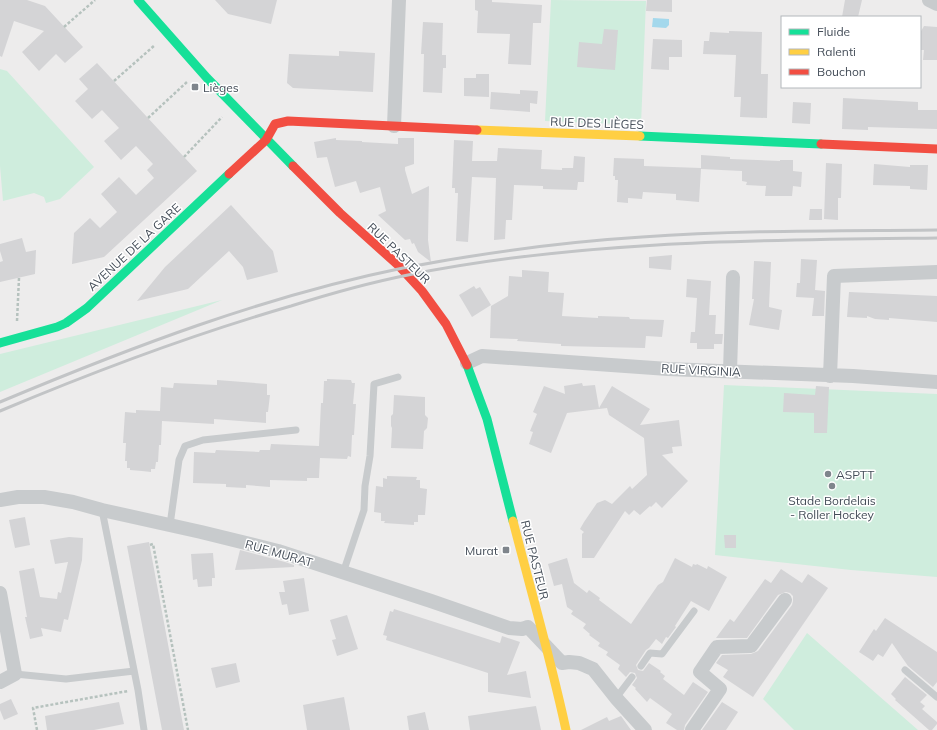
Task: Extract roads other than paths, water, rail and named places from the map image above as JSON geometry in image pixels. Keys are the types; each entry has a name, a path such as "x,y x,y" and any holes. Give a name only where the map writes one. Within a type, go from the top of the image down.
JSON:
{"street":[{"name":"RUE PASTEUR","path":"138,0 266,140 333,207 401,269 417,286 443,319 467,363 478,390 487,419 554,675 566,730"},
{"path":"394,126 399,0"},
{"path":"929,0 937,4"},
{"name":"RUE DES LIÈGES","path":"266,140 275,124 288,120 394,126 937,149"},
{"name":"AVENUE DE LA GARE","path":"0,343 57,327 66,323 87,308 266,140"},
{"path":"830,376 834,276 937,272"},
{"path":"730,371 733,277"},
{"name":"RUE VIRGINIA","path":"467,363 482,356 668,369 937,382"},
{"name":"RUE MURAT","path":"0,500 18,497 44,496 170,525 278,551 509,628 522,629 528,627 562,663 579,663 593,669 616,698 645,730"},
{"path":"0,593 15,674 0,682"},
{"path":"692,730 720,688 700,672 717,647 751,646 785,600"}],"lane":[{"path":"343,573 364,510 365,486 370,456 374,384 398,377"},
{"path":"170,525 179,460 185,446 203,440 296,430"},
{"path":"102,510 138,690 144,730"},
{"path":"641,666 650,653 662,654 694,611"},
{"path":"15,674 66,679 134,670"},
{"path":"905,670 937,697"},
{"path":"616,698 632,677"}],"water":[{"path":"653,18 669,19 669,25 666,28 652,27"}],"railway":[{"path":"0,402 148,343 249,308 300,293 403,268 522,249 642,237 753,232 937,230"},
{"path":"0,411 71,382 180,341 334,293 408,275 473,263 605,248 738,241 937,238"}],"place":[{"name":"Lièges","path":"195,87"},
{"name":"ASPTT","path":"828,474"},
{"name":"Stade Bordelais - Roller Hockey","path":"832,486"},
{"name":"Murat","path":"506,550"}]}
